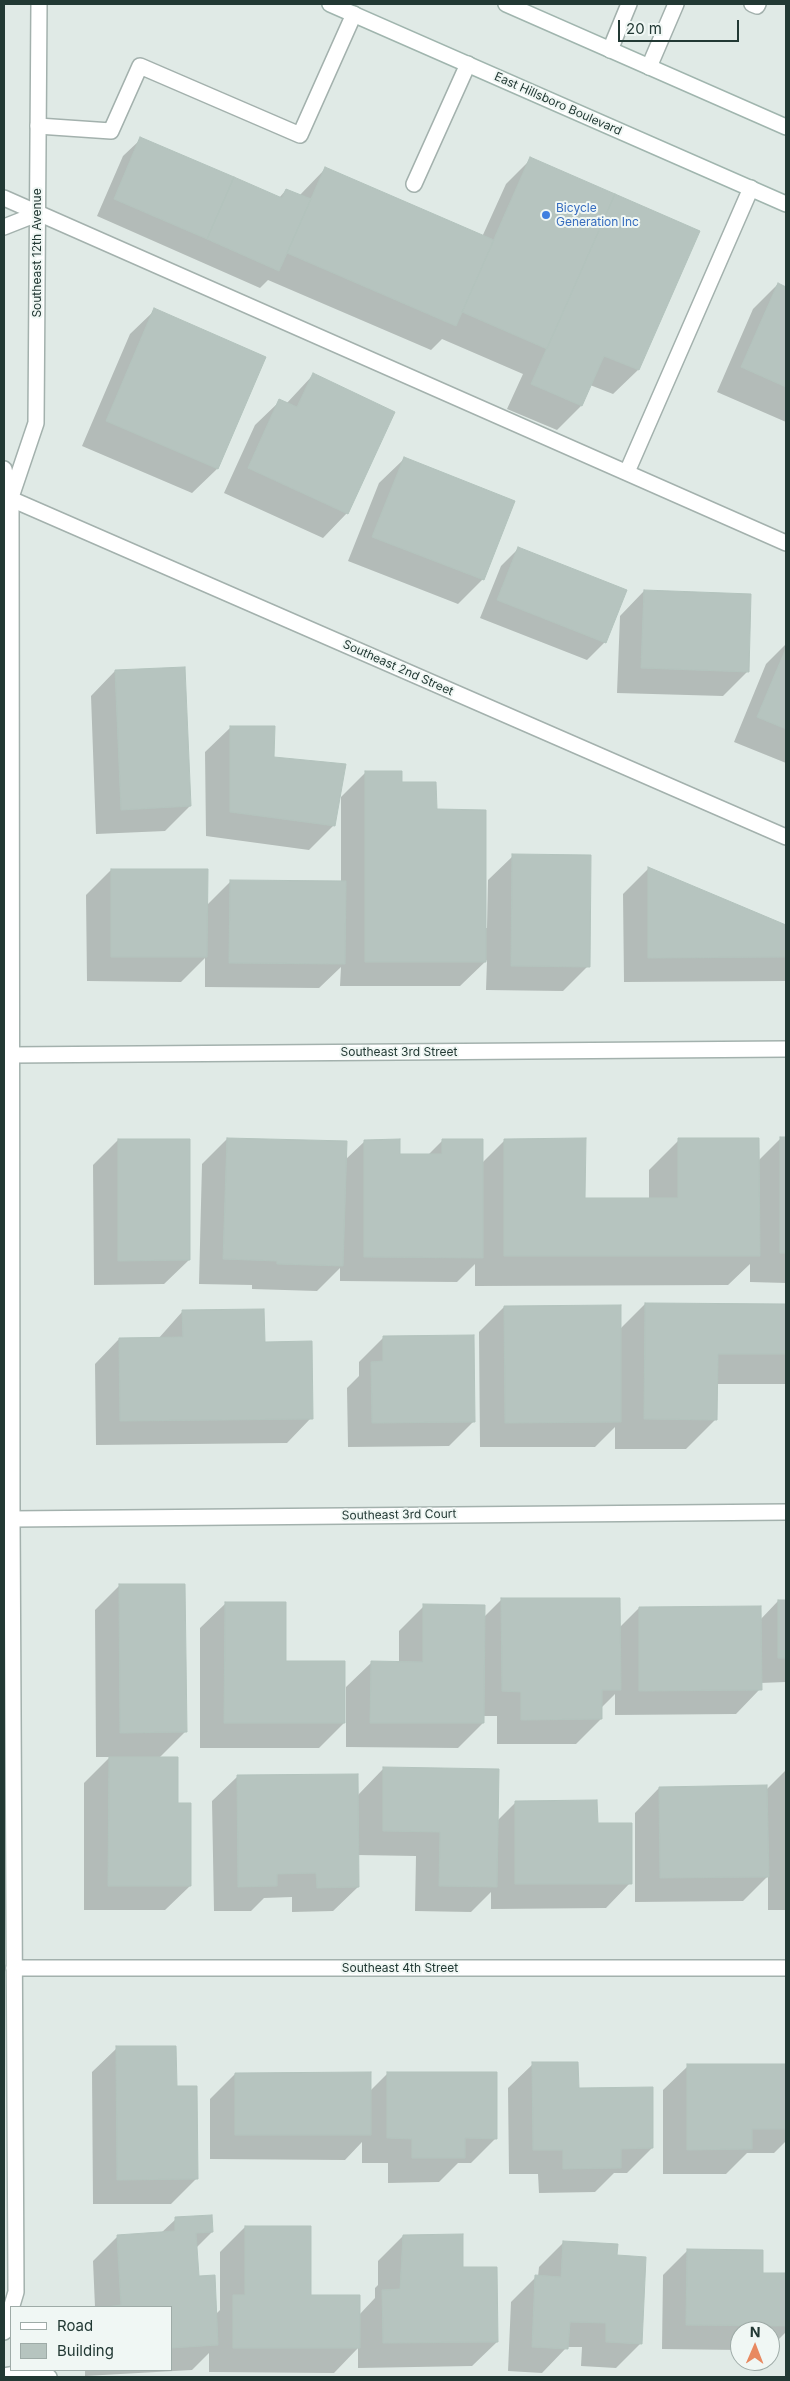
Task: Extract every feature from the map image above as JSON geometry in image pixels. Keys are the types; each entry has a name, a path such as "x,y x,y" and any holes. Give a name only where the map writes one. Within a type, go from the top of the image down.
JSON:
{"street":[{"name":"Southeast 12th Avenue","path":"10,499 36,423 39,4"},
{"name":"East Hillsboro Boulevard","path":"330,4 786,204"},
{"path":"506,4 521,7 610,50 786,127"},
{"path":"610,50 629,4"},
{"path":"650,67 676,4"},
{"path":"752,4 757,6 758,4"},
{"path":"38,126 112,131 140,66 300,135 354,14"},
{"path":"414,184 468,64"},
{"path":"627,472 751,188"},
{"path":"4,198 786,543"},
{"path":"4,227 37,214"},
{"name":"Southeast 12th Avenue","path":"4,469 10,499 7,800 11,1055 7,1109 12,1519 16,2292 12,2306"},
{"name":"Southeast 2nd Street","path":"10,499 786,837"},
{"name":"Southeast 3rd Street","path":"11,1055 786,1049"},
{"name":"Southeast 3rd Court","path":"12,1519 786,1512"},
{"name":"Southeast 4th Street","path":"14,1968 786,1968"},
{"name":"Southeast 12th Avenue","path":"16,2292 23,2306"},
{"name":"Southeast 12th Avenue","path":"4,2332 10,2312"},
{"path":"4,2376 22,2373 40,2374 49,2377"}],"building":[{"path":"140,137 234,177 207,239 114,199"},
{"path":"530,157 615,194 547,349 462,312"},
{"path":"325,167 494,240 456,326 287,253"},
{"path":"234,177 282,198 286,189 311,199 279,271 207,239"},
{"path":"615,194 700,231 639,370 604,356 582,406 531,384"},
{"path":"778,283 786,287 786,387 741,367"},
{"path":"154,308 266,357 218,469 106,421"},
{"path":"313,373 395,412 348,514 248,468 279,399 297,407"},
{"path":"404,457 515,501 484,580 372,537"},
{"path":"518,547 627,590 606,643 497,600"},
{"path":"644,590 751,594 749,672 641,668"},
{"path":"786,648 786,729 757,717"},
{"path":"185,667 191,806 121,810 115,670"},
{"path":"230,726 275,726 274,757 346,764 335,826 230,812"},
{"path":"365,771 402,771 402,782 436,782 437,809 486,810 486,962 365,962"},
{"path":"512,854 591,855 590,967 511,966"},
{"path":"648,867 786,925 786,957 648,958"},
{"path":"111,869 208,869 207,957 111,957"},
{"path":"230,880 346,881 345,964 229,963"},
{"path":"780,1137 786,1137 786,1253 780,1253"},
{"path":"227,1138 347,1141 343,1266 277,1264 277,1261 223,1259"},
{"path":"586,1138 585,1198 678,1198 678,1138 759,1138 760,1256 504,1256 504,1139"},
{"path":"118,1139 190,1139 190,1260 118,1261"},
{"path":"400,1139 400,1154 442,1154 442,1139 483,1139 483,1258 364,1257 364,1140"},
{"path":"645,1303 786,1304 786,1354 718,1354 717,1420 644,1419"},
{"path":"621,1305 621,1422 505,1423 504,1306"},
{"path":"264,1309 265,1342 312,1341 313,1419 120,1421 119,1338 183,1337 182,1310"},
{"path":"474,1335 475,1422 372,1423 371,1362 383,1361 383,1336"},
{"path":"119,1584 185,1584 187,1732 120,1733"},
{"path":"501,1598 620,1598 621,1690 602,1690 602,1719 521,1720 521,1692 502,1691"},
{"path":"778,1600 786,1600 786,1658 778,1658"},
{"path":"225,1602 286,1602 286,1661 345,1661 345,1723 224,1723"},
{"path":"423,1604 485,1605 484,1723 370,1723 371,1661 423,1662"},
{"path":"761,1606 762,1690 639,1691 639,1607"},
{"path":"109,1757 178,1757 178,1803 191,1803 191,1886 108,1886"},
{"path":"383,1767 499,1769 497,1887 439,1886 440,1832 383,1831"},
{"path":"358,1774 359,1887 317,1888 316,1873 277,1874 277,1886 238,1887 237,1775"},
{"path":"767,1785 769,1877 660,1878 659,1787"},
{"path":"597,1800 598,1823 632,1823 632,1884 515,1884 515,1801"},
{"path":"116,2046 176,2046 177,2086 197,2086 198,2179 117,2180"},
{"path":"532,2062 578,2062 579,2088 653,2087 653,2148 621,2149 621,2168 563,2169 563,2150 533,2150"},
{"path":"687,2064 786,2064 786,2129 752,2129 752,2149 687,2150"},
{"path":"371,2072 371,2135 235,2135 235,2073"},
{"path":"387,2072 497,2072 497,2139 465,2138 465,2158 412,2158 412,2139 387,2138"},
{"path":"212,2215 213,2232 196,2233 199,2276 215,2275 218,2345 172,2348 172,2306 114,2306 121,2305 117,2235 175,2231 175,2217"},
{"path":"245,2226 311,2226 311,2295 360,2295 360,2348 233,2348 233,2295 245,2295"},
{"path":"463,2234 463,2267 497,2267 498,2342 383,2343 382,2290 400,2289 403,2235"},
{"path":"563,2241 618,2244 617,2255 646,2257 642,2344 606,2342 606,2323 570,2322 568,2349 532,2347 535,2275 561,2277"},
{"path":"687,2249 763,2250 763,2273 786,2273 786,2326 780,2326 780,2321 730,2321 730,2325 686,2325"}],"place":[{"name":"Bicycle Generation Inc","path":"546,215"}]}
